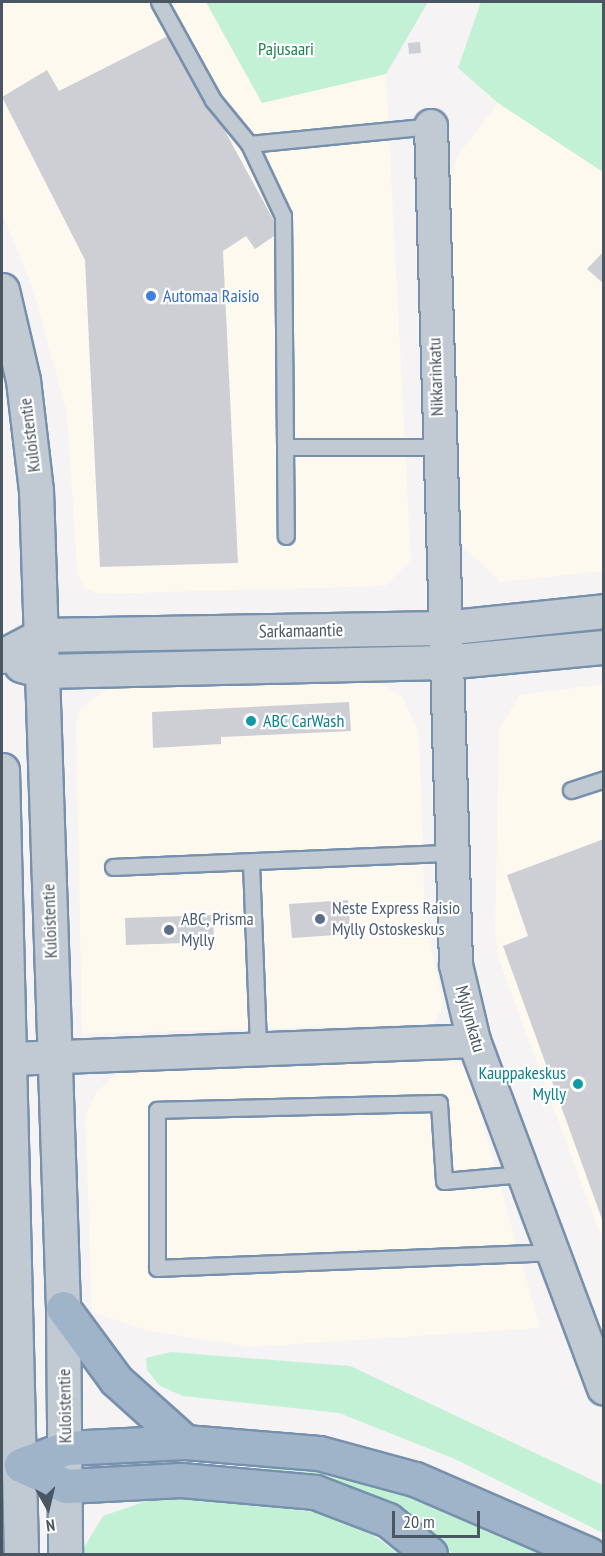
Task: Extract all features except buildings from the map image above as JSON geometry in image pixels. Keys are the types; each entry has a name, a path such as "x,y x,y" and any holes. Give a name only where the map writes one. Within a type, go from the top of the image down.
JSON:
{"highway":[{"path":"63,1308 116,1380 185,1442"},
{"path":"11,1465 66,1448 185,1442 268,1446 358,1461 415,1479 588,1554"},
{"path":"11,1465 66,1486 181,1480 296,1489 380,1517 430,1554"}],"street":[{"name":"Nikkarinkatu","path":"431,126 443,628"},
{"name":"Kuloistentie","path":"2,290 36,490 63,1308 66,1448 65,1554"},
{"name":"Sarkamaantie","path":"2,658 42,635 443,628 603,611"},
{"name":"Myllynkatu","path":"443,628 456,965 474,1041 550,1252 600,1376"},
{"name":"Sarkamaantie","path":"2,658 43,671 444,663 603,646"},
{"path":"2,770 3,880 10,1059 11,1465 21,1554"},
{"path":"10,1059 474,1041"}],"lane":[{"path":"159,2 213,100 249,144 283,216 285,536"},
{"path":"249,144 431,126"},
{"path":"285,447 439,447"},
{"path":"572,790 603,779"},
{"path":"113,867 450,853"},
{"path":"252,863 258,1049"},
{"path":"522,1174 444,1181 439,1103 157,1110 157,1268 550,1252"}],"shaded area":[{"path":"2,2 206,2 262,103 386,74 411,560 385,586 99,594 84,588 77,572 67,413 33,289 2,213"},
{"path":"498,103 603,172 603,571 500,582 463,546 446,194 458,155"},
{"path":"381,683 402,697 419,732 425,917 443,1005 434,1024 82,1034 76,724 80,709 108,687"},
{"name":"Kauppakeskus Mylly","path":"603,684 603,1242 498,957 495,932 499,729 520,695"},
{"name":"Kauppakeskus Mylly","path":"441,1060 458,1062 469,1074 540,1328 250,1347 146,1330 92,1312 85,1116 97,1092 115,1075 135,1067"}],"green space":[{"name":"Pajusaari","path":"206,2 428,2 386,74 262,103"},
{"path":"481,2 603,2 603,172 498,103 458,68"},
{"path":"171,1352 350,1366 603,1485 603,1533 455,1459 339,1413 183,1396 160,1386 147,1370 146,1358"},
{"path":"237,1456 320,1468 425,1499 548,1554 453,1554 413,1518 319,1479 236,1463 157,1457"},
{"path":"155,1498 218,1500 322,1513 366,1530 399,1554 80,1554 103,1516"}],"place":[{"name":"Automaa Raisio","path":"151,296"},
{"name":"ABC CarWash","path":"251,721"},
{"name":"Neste Express Raisio Mylly Ostoskeskus","path":"320,919"},
{"name":"ABC, Prisma Mylly","path":"169,930"},
{"name":"Kauppakeskus Mylly","path":"578,1084"}]}
